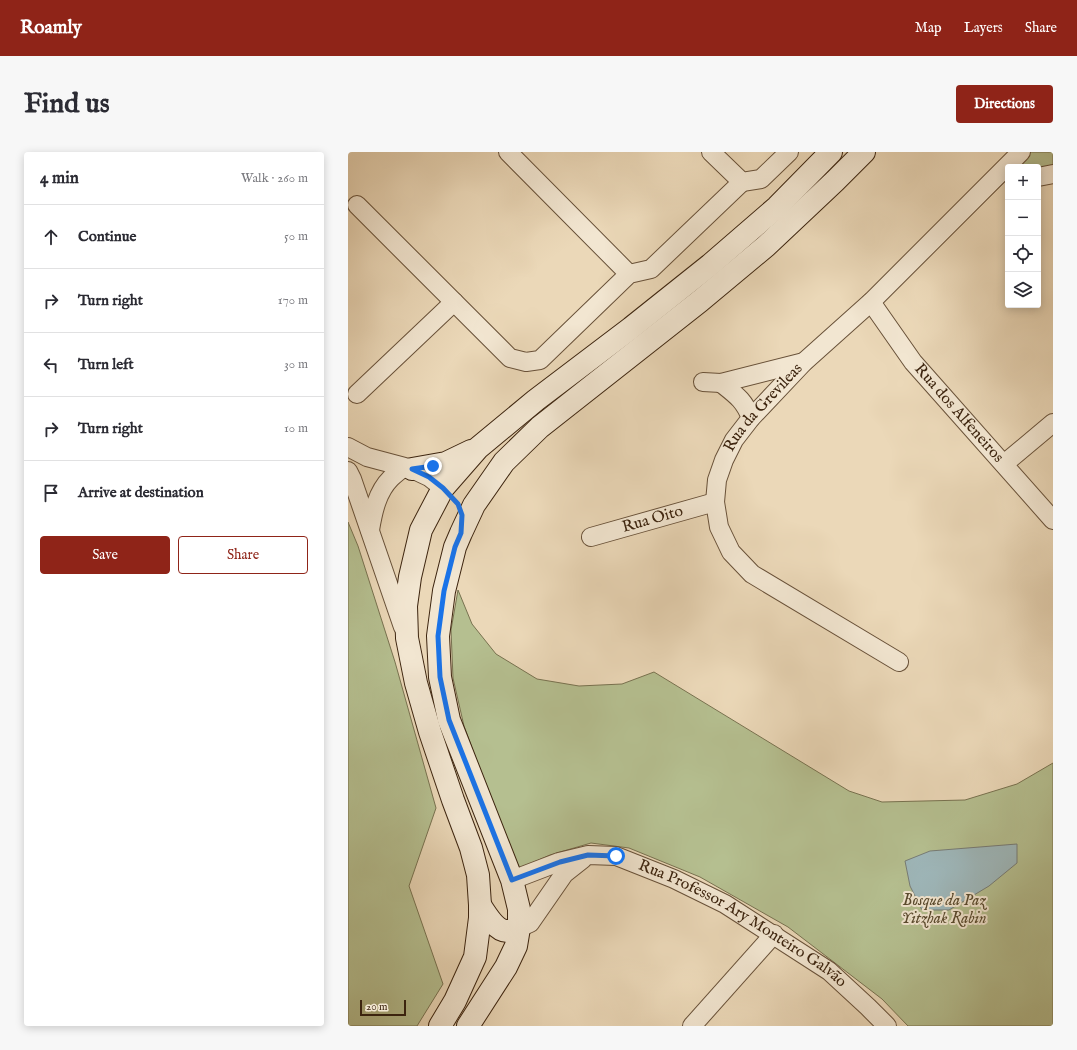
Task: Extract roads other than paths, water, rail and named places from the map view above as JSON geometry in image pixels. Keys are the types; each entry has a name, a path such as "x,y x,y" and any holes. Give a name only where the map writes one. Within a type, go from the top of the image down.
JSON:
{"main road":[{"path":"440,1026 455,1002 475,957 480,905 478,875 471,848 430,732 416,684 407,638 406,606 410,577 421,530 443,488 478,448 536,400 631,328 710,265 778,207 831,152"},
{"path":"468,1026 506,968 516,946 520,928 519,909 512,880 449,720 440,677 438,636 444,591 455,547 461,533 474,505 504,462 540,427 700,301 754,256 824,192 864,152"},
{"path":"407,468 446,463 478,448"},
{"path":"443,488 458,504 462,515 461,533"},
{"path":"480,905 486,915 500,929 506,931 520,928"}],"street":[{"path":"508,152 629,274"},
{"path":"711,152 742,182"},
{"path":"357,205 510,358 526,362 540,360 629,274 651,269 742,182 760,180 788,152"},
{"name":"Rua da Grevileas","path":"899,662 752,574 731,552 719,527 715,502 717,480 724,460 734,440 751,418 804,362 871,302 1021,152"},
{"path":"1041,176 1053,174"},
{"path":"987,186 1005,183"},
{"path":"357,394 454,302"},
{"name":"Rua dos Alfeneiros","path":"871,302 913,362 1053,520"},
{"path":"751,418 746,407 736,395 712,382 804,362"},
{"path":"1004,464 1053,423"},
{"path":"348,447 367,457 407,468 429,477 443,488"},
{"path":"369,531 374,507 381,490 390,479 407,468"},
{"path":"348,471 407,638"},
{"name":"Rua Oito","path":"590,537 715,502"},
{"path":"520,928 530,922 564,874 588,855"},
{"name":"Rua Professor Ary Monteiro Galvão","path":"512,880 560,862 588,855 616,856 674,879 726,904 774,934 829,971 887,1026"},
{"path":"692,1026 774,934"}],"water":[{"path":"1017,844 1017,863 989,886 949,910 922,910 910,886 905,861 930,851"}],"park label":[{"name":"Bosque da Paz Yitzhak Rabin","path":"944,910"}]}
